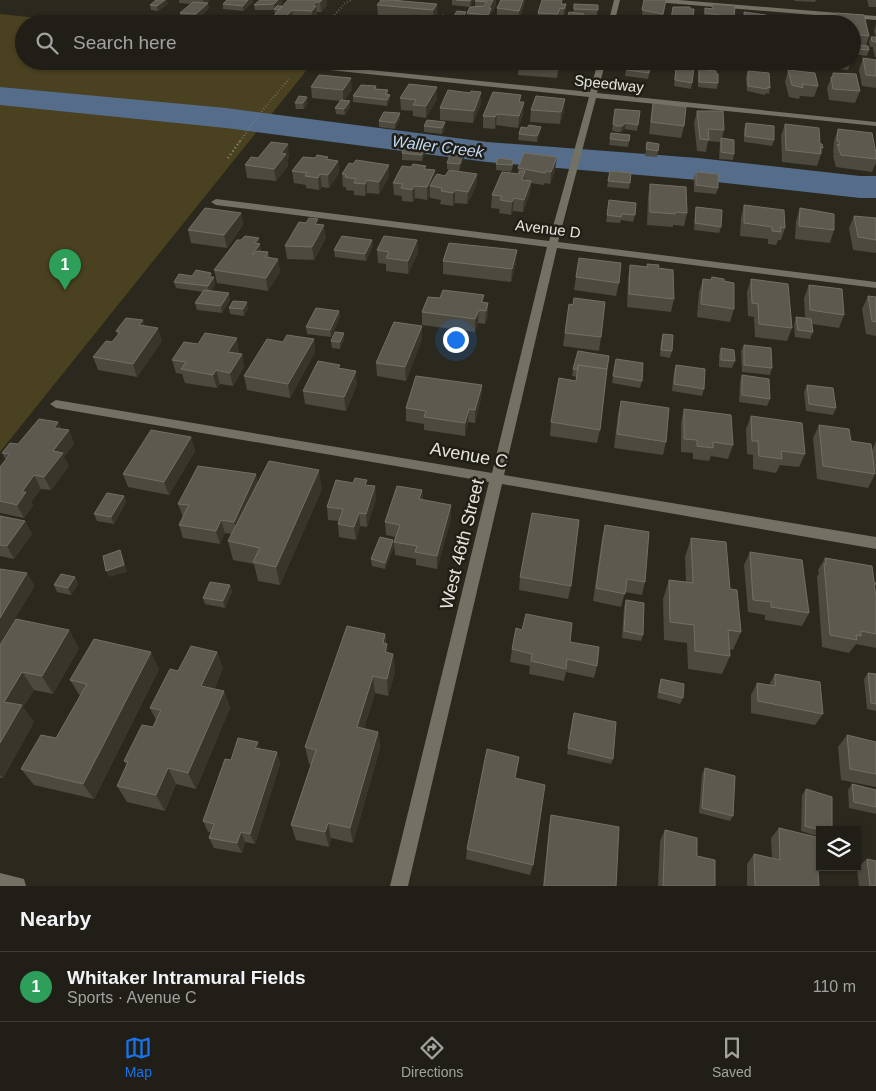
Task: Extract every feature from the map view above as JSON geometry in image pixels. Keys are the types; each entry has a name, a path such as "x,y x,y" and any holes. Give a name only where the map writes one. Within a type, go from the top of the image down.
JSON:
{"street":[{"path":"613,15 617,0"},
{"path":"655,0 839,15"},
{"path":"861,17 876,18"},
{"name":"Speedway","path":"348,70 876,124"},
{"name":"West 46th Street","path":"399,886 553,244 600,70"},
{"name":"Avenue D","path":"216,202 876,285"},
{"name":"Avenue C","path":"56,404 876,543"},
{"path":"0,882 17,886"}],"path":[{"path":"335,15 344,4 351,0"},
{"path":"228,158 256,117 295,72 300,70"}],"shaded area":[{"path":"0,14 15,16 15,70 307,70 270,116 428,136 562,150 559,165 259,129 0,452"},
{"path":"591,152 876,180 876,191 823,192 587,168"}],"building":[{"path":"156,0 165,0 157,6 150,5"},
{"path":"227,0 248,0 243,6 223,4"},
{"path":"260,0 278,0 274,4 254,5"},
{"path":"288,0 322,0 316,2 313,6 316,6 312,11 292,10 287,15 274,15"},
{"path":"381,0 437,4 433,10 377,5"},
{"path":"476,0 493,0 488,15 467,13 470,7 484,6 487,2"},
{"path":"501,0 523,0 519,11 497,8"},
{"path":"542,0 562,0 561,4 566,4 564,9 560,8 558,14 538,13"},
{"path":"644,0 666,0 663,14 642,10"},
{"path":"193,2 208,3 196,14 180,13"},
{"path":"574,4 598,5 598,10 574,9"},
{"path":"713,4 735,6 734,15 705,13 705,8 713,9"},
{"path":"277,6 282,6 279,10 274,9"},
{"path":"673,7 690,7 690,9 694,9 693,15 672,15"},
{"path":"457,11 466,12 464,15 455,15"},
{"path":"569,12 584,14 584,15 568,15"},
{"path":"744,12 766,15 744,15"},
{"path":"837,13 864,15 869,36 861,35 861,15 838,15"},
{"path":"871,37 876,37 876,42 872,41"},
{"path":"861,45 868,46 869,50 861,49"},
{"path":"863,58 876,60 876,76 866,75"},
{"path":"626,70 650,70 649,73"},
{"path":"676,70 694,70 692,83 675,80"},
{"path":"699,70 716,71 718,74 718,83 699,82"},
{"path":"788,70 815,73 818,86 802,84 803,88 792,85"},
{"path":"748,71 769,73 770,88 748,86"},
{"path":"833,73 856,74 860,91 833,89 831,77 833,77"},
{"path":"319,75 351,78 343,90 311,87"},
{"path":"409,84 437,87 426,106 413,105 416,100 400,98"},
{"path":"361,85 376,86 375,89 388,90 385,94 390,95 387,100 353,96"},
{"path":"448,90 470,93 471,91 481,92 474,111 440,108"},
{"path":"493,92 521,95 519,102 524,102 519,116 497,114 495,117 483,116"},
{"path":"299,96 307,97 303,103 295,103"},
{"path":"536,96 565,99 561,112 531,110"},
{"path":"341,100 350,101 344,109 335,108"},
{"path":"653,103 686,107 684,126 651,122"},
{"path":"615,109 640,111 638,125 626,123 622,126 617,126 613,124"},
{"path":"697,111 723,111 724,130 708,129 709,140 700,139"},
{"path":"384,112 400,113 395,123 379,121"},
{"path":"427,120 445,122 442,128 424,126"},
{"path":"746,123 774,126 774,140 745,136"},
{"path":"785,124 819,128 820,144 822,144 823,148 820,147 821,154 786,150"},
{"path":"529,125 541,127 537,136 519,134 521,127 527,128"},
{"path":"838,129 872,133 876,159 841,155 837,144 840,145 839,141 837,141"},
{"path":"611,133 630,135 629,141 610,139"},
{"path":"721,138 734,140 734,154 721,152"},
{"path":"271,142 288,144 281,153 286,154 274,169 245,165 251,157 258,158"},
{"path":"647,142 659,144 658,151 646,149"},
{"path":"406,143 426,145 422,155 402,153"},
{"path":"452,150 464,151 460,164 447,163"},
{"path":"524,153 557,157 551,172 546,171 545,173 518,168"},
{"path":"317,155 338,161 328,175 320,174 318,178 305,176 307,173 292,171 303,157 315,158"},
{"path":"498,158 513,160 512,165 496,164"},
{"path":"356,160 389,165 379,182 367,180 365,184 354,183 356,179 345,177 346,175 342,174 349,163 353,164"},
{"path":"413,164 426,166 424,169 435,170 427,187 415,186 412,190 401,188 403,184 393,183 402,166 411,167"},
{"path":"449,170 477,174 468,192 455,190 453,193 441,191 442,188 430,186 437,174 445,176"},
{"path":"520,171 525,171 522,180 531,181 524,200 514,198 512,202 500,200 502,196 492,195 502,172 519,174"},
{"path":"610,171 631,173 630,183 608,181"},
{"path":"696,172 718,174 718,188 696,185"},
{"path":"650,184 686,187 687,213 650,212"},
{"path":"609,200 636,203 635,215 622,214 621,217 607,215"},
{"path":"744,205 784,210 785,228 780,227 781,232 772,231 772,227 744,223"},
{"path":"696,207 722,210 721,227 695,223"},
{"path":"205,208 241,213 224,235 188,230"},
{"path":"800,208 834,214 834,230 799,226"},
{"path":"854,216 876,218 876,240 858,237"},
{"path":"309,218 318,219 315,224 324,225 312,247 285,246 299,222 306,223"},
{"path":"245,236 259,238 255,243 260,244 252,255 257,251 268,252 265,257 278,259 266,278 214,270 237,240 241,240"},
{"path":"342,236 372,240 365,254 334,250"},
{"path":"384,236 417,240 408,261 386,258 389,252 377,250"},
{"path":"449,243 517,250 512,269 443,261"},
{"path":"579,258 621,263 619,283 576,277"},
{"path":"647,264 659,265 658,268 673,270 674,299 629,294 630,265 648,267"},
{"path":"196,270 211,273 209,277 214,277 208,286 174,282 179,274 192,276"},
{"path":"712,277 734,283 734,309 701,304 703,279 711,280"},
{"path":"751,279 788,284 792,328 759,324 758,304 752,303"},
{"path":"809,285 842,289 844,315 810,310"},
{"path":"204,290 229,293 221,306 195,303"},
{"path":"443,290 484,295 481,302 488,303 486,311 479,310 475,319 422,312 428,297 440,298"},
{"path":"868,296 876,297 876,322 872,321"},
{"path":"574,298 605,302 601,337 565,333 569,304 573,305"},
{"path":"233,301 247,302 243,309 229,308"},
{"path":"316,308 339,311 330,330 306,327"},
{"path":"796,317 811,319 813,332 798,330"},
{"path":"126,318 143,320 139,325 158,328 133,364 93,357 106,341 112,342 120,332 116,331"},
{"path":"394,322 422,326 405,367 376,363"},
{"path":"335,332 344,333 340,342 331,341"},
{"path":"205,333 237,338 228,352 242,354 230,373 216,370 213,375 181,369 186,362 172,360 184,342 198,344"},
{"path":"663,334 673,335 672,351 661,350"},
{"path":"287,335 314,339 288,384 244,376 267,339 283,342"},
{"path":"744,345 771,348 772,368 744,365"},
{"path":"721,348 734,350 735,361 721,360"},
{"path":"578,351 609,356 607,369 578,365 578,370 573,369"},
{"path":"616,359 643,363 642,381 613,376"},
{"path":"318,361 340,365 338,368 356,371 344,397 303,391"},
{"path":"578,365 607,369 600,430 551,422 559,378 576,381"},
{"path":"676,365 705,369 704,389 674,384"},
{"path":"742,375 769,379 770,399 742,395"},
{"path":"416,376 482,385 475,410 469,409 465,423 424,417 426,411 406,408"},
{"path":"807,385 833,388 836,408 809,404"},
{"path":"621,401 669,408 666,442 617,434"},
{"path":"684,409 731,415 733,445 713,442 713,448 697,446 697,440 684,439"},
{"path":"751,416 802,423 805,454 781,451 782,459 759,456 758,441 752,441"},
{"path":"39,419 58,422 54,428 69,430 53,451 63,453 44,477 34,475 22,492 26,492 17,505 0,501 0,467 10,454 2,453 10,443 18,444"},
{"path":"819,425 849,429 851,441 871,444 875,474 823,466"},
{"path":"151,430 191,437 164,482 123,474"},
{"path":"269,461 319,470 276,567 253,562 260,548 228,541"},
{"path":"198,466 256,474 234,522 221,520 216,531 179,525 189,505 178,504"},
{"path":"355,478 367,480 365,485 375,486 366,514 359,513 354,527 338,524 343,509 327,507 336,480 353,483"},
{"path":"397,486 422,490 419,499 451,505 437,556 415,552 417,546 394,542 400,525 385,522"},
{"path":"107,493 124,496 111,517 94,514"},
{"path":"532,513 579,520 571,586 520,577"},
{"path":"0,516 25,521 7,546 0,545"},
{"path":"605,525 649,532 645,582 627,579 625,594 596,588"},
{"path":"380,537 393,540 385,563 371,559"},
{"path":"691,538 726,542 730,589 737,590 741,632 728,630 730,656 695,651 694,625 670,622 669,580 693,583"},
{"path":"120,550 124,565 106,571 103,556"},
{"path":"750,552 802,560 809,613 771,607 771,602 753,600"},
{"path":"825,558 872,566 876,584 874,584 876,596 876,634 861,631 861,636 856,635 857,640 830,635"},
{"path":"0,569 27,573 0,618"},
{"path":"61,574 75,577 68,588 54,585"},
{"path":"210,582 230,585 223,601 203,598"},
{"path":"626,600 644,603 643,635 624,631"},
{"path":"526,614 572,623 570,642 599,647 597,666 567,659 566,669 531,661 532,654 512,649 516,628 522,630"},
{"path":"16,619 69,630 42,676 22,672 4,702 22,705 0,743 0,645"},
{"path":"347,626 385,634 383,643 387,644 385,652 393,654 387,679 373,676 357,727 378,732 350,828 328,823 325,832 291,825 316,750 305,747"},
{"path":"94,639 151,652 83,784 21,769 41,735 56,738 87,684 70,680"},
{"path":"191,646 217,652 201,686 224,691 188,773 168,768 156,795 117,786 128,762 124,761 142,725 153,727 161,710 150,708 170,669 178,671"},
{"path":"868,673 876,674 876,704 871,703"},
{"path":"775,674 820,682 823,714 758,701 757,683 775,686"},
{"path":"661,679 684,684 683,698 659,692"},
{"path":"574,713 616,722 613,759 568,748"},
{"path":"847,735 876,742 876,774 850,769"},
{"path":"238,738 258,742 255,748 277,752 250,834 241,832 237,843 209,838 214,824 203,821 225,759 231,760"},
{"path":"487,749 519,757 515,778 545,785 533,865 467,849"},
{"path":"705,768 735,776 733,816 702,808"},
{"path":"852,784 876,790 876,807 854,802"},
{"path":"806,789 832,797 832,826 816,826 816,829 805,826"},
{"path":"551,815 619,827 616,886 544,886"},
{"path":"779,828 816,837 816,871 818,871 819,886 755,886 754,854 780,860"},
{"path":"665,830 697,838 697,856 715,860 715,886 663,886"},
{"path":"867,859 876,861 876,886 870,886"}],"waterway":[{"name":"Waller Creek","path":"0,96 226,118 487,152 698,169 860,187 876,187"}],"place":[{"name":"Whitaker Intramural Fields","path":"65,290"}]}
